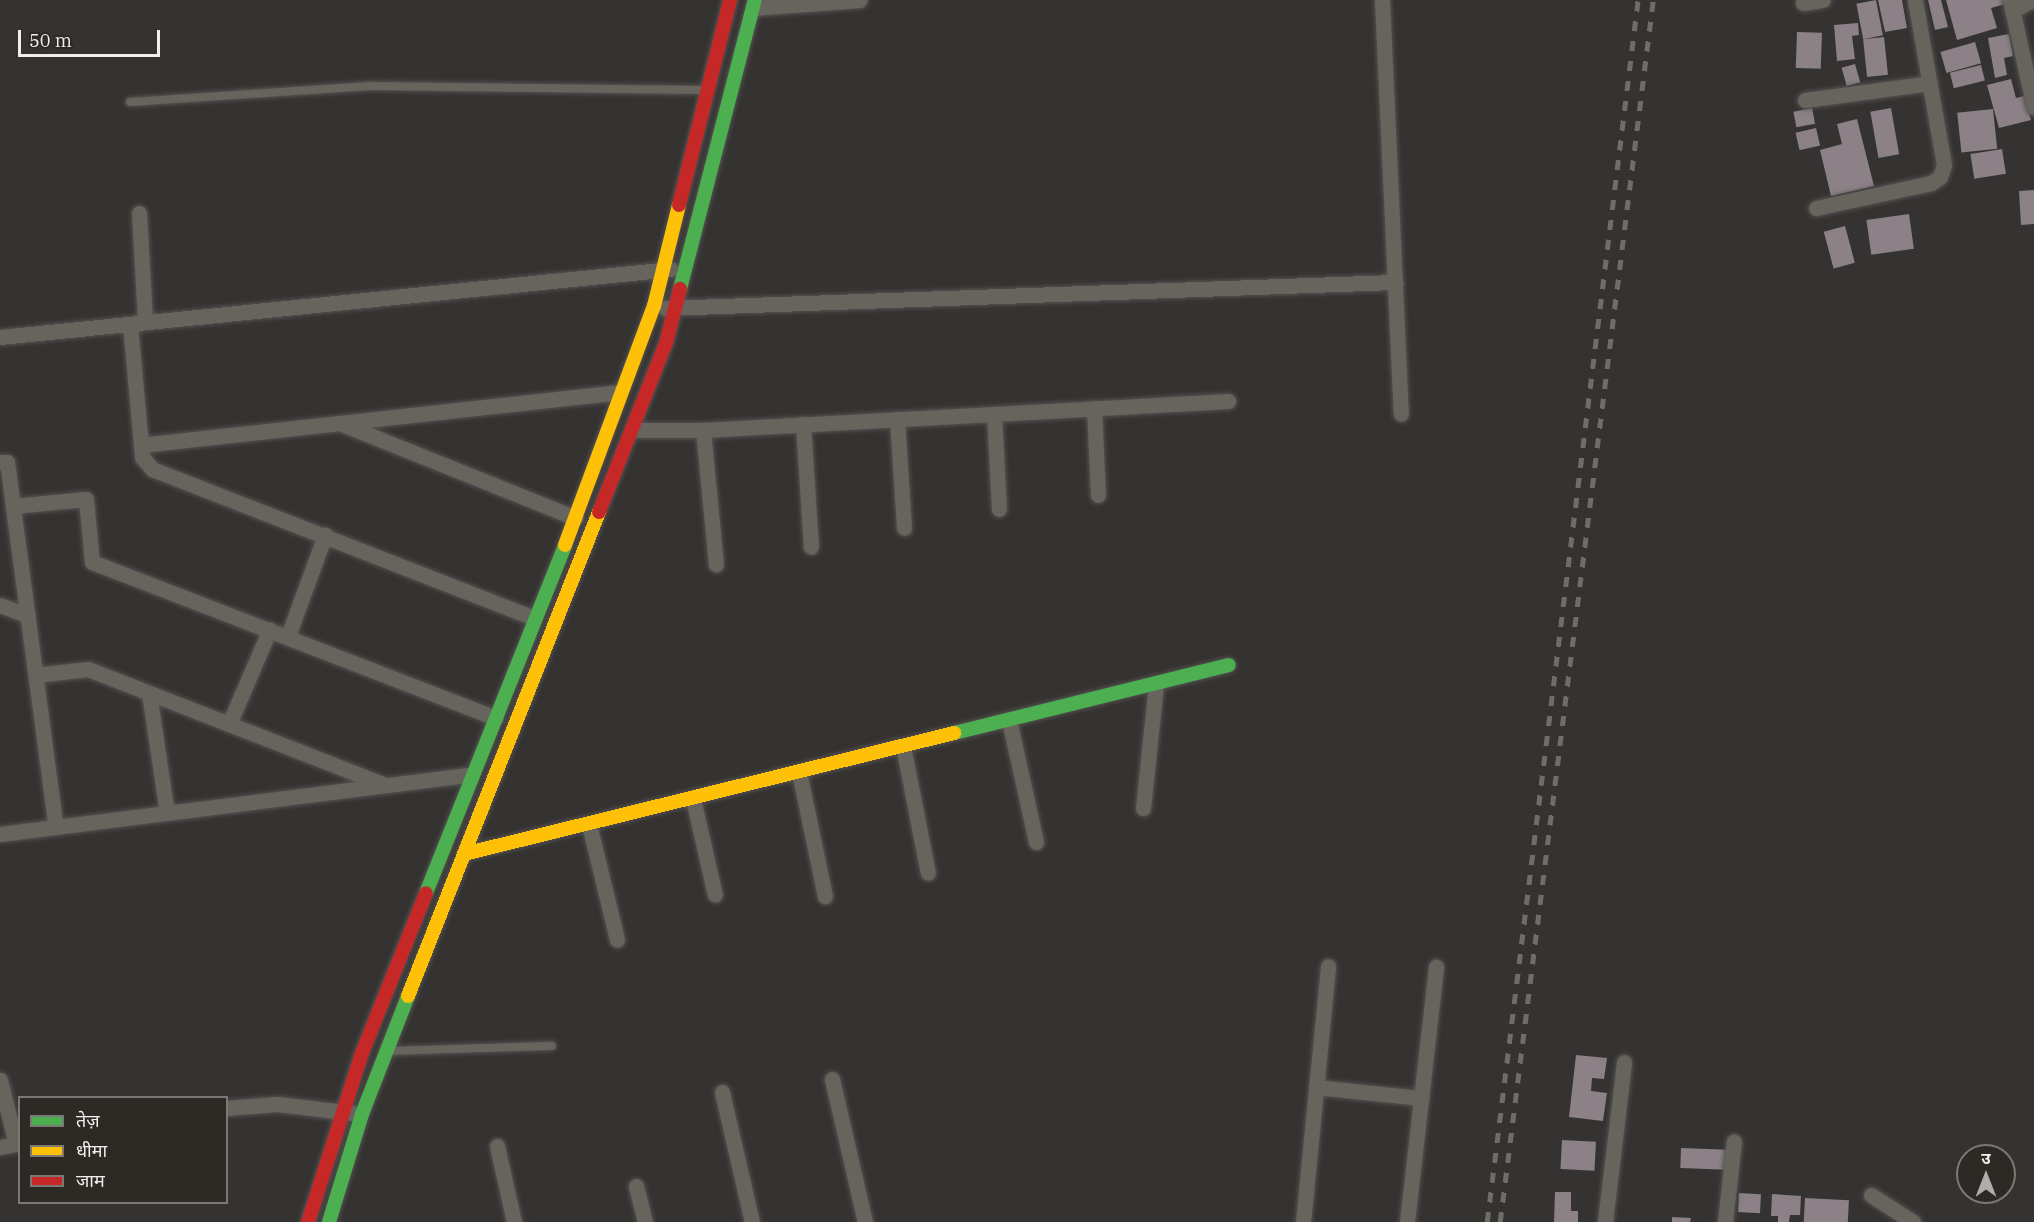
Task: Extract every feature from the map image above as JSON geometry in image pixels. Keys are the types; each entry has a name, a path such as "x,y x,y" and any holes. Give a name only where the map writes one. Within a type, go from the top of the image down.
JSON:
{"street":[{"path":"309,1222 342,1111 472,774 576,518 620,392 654,306 666,268 730,0"},
{"path":"329,1222 362,1114 634,429 677,310 754,4 860,0"},
{"path":"1382,0 1401,414"},
{"path":"1803,3 1823,0"},
{"path":"1816,208 1931,183 1940,177 1944,165 1915,0"},
{"path":"2032,0 2011,5 2034,107"},
{"path":"1805,100 1930,83"},
{"path":"139,213 137,323 141,445 142,458 152,469 534,618"},
{"path":"0,337 666,268 687,272"},
{"path":"654,306 677,310 1396,282"},
{"path":"141,445 620,392"},
{"path":"634,429 703,430 1228,401"},
{"path":"1094,408 1098,495"},
{"path":"994,414 999,509"},
{"path":"897,419 904,528"},
{"path":"340,423 576,518"},
{"path":"803,424 812,547"},
{"path":"703,430 716,564"},
{"path":"0,462 7,462 56,827"},
{"path":"13,506 86,499 92,562 496,718"},
{"path":"288,636 325,535"},
{"path":"0,605 28,616"},
{"path":"229,724 270,629"},
{"path":"464,854 1229,665"},
{"path":"36,675 88,669 388,786"},
{"path":"1143,808 1156,684"},
{"path":"149,693 167,813"},
{"path":"1009,720 1036,842"},
{"path":"903,746 928,873"},
{"path":"799,772 825,896"},
{"path":"0,834 472,774"},
{"path":"693,799 715,895"},
{"path":"588,824 617,940"},
{"path":"1303,1222 1328,966"},
{"path":"1407,1222 1436,967"},
{"path":"1605,1222 1624,1062"},
{"path":"832,1078 865,1222"},
{"path":"0,1080 18,1144 0,1147"},
{"path":"1316,1087 1421,1098"},
{"path":"722,1092 752,1222"},
{"path":"228,1108 278,1104 362,1114"},
{"path":"1725,1222 1734,1141"},
{"path":"497,1146 514,1222"},
{"path":"636,1186 645,1222"},
{"path":"1871,1195 1913,1222"}],"lane":[{"path":"130,102 370,86 709,90"},
{"path":"388,1052 552,1046"}],"building":[{"path":"1876,0 1883,35 1863,39 1856,4"},
{"path":"1878,0 1902,0 1907,28 1885,32"},
{"path":"1928,0 1941,0 1948,27 1935,30"},
{"path":"1946,0 2004,0 2005,4 1991,8 1997,28 1957,40"},
{"path":"1858,23 1859,35 1852,36 1855,59 1837,61 1834,25"},
{"path":"1797,32 1822,33 1821,69 1796,68"},
{"path":"2009,34 2013,56 2004,58 2007,75 1995,78 1988,38"},
{"path":"1884,37 1888,75 1867,77 1863,39"},
{"path":"1975,42 1981,63 1946,73 1940,52"},
{"path":"1855,64 1860,82 1847,86 1842,68"},
{"path":"1981,65 1985,81 1954,88 1950,73"},
{"path":"2011,79 2016,98 2024,96 2031,120 1999,128 1987,85"},
{"path":"1812,108 1815,124 1796,127 1793,112"},
{"path":"1891,108 1899,154 1878,158 1870,112"},
{"path":"1993,109 1997,149 1961,153 1957,113"},
{"path":"1857,119 1874,186 1831,196 1820,150 1842,144 1837,124"},
{"path":"1816,128 1820,146 1800,150 1796,133"},
{"path":"2002,149 2006,174 1974,179 1970,154"},
{"path":"2034,190 2034,224 2021,225 2019,191"},
{"path":"1909,214 1914,249 1871,255 1866,220"},
{"path":"1845,226 1855,263 1834,268 1824,232"},
{"path":"1576,1055 1607,1058 1604,1079 1592,1078 1591,1091 1607,1093 1603,1121 1569,1117"},
{"path":"1562,1140 1596,1142 1594,1171 1560,1169"},
{"path":"1681,1148 1728,1150 1727,1170 1680,1168"},
{"path":"1555,1192 1571,1192 1571,1211 1578,1211 1578,1222 1554,1222"},
{"path":"1739,1193 1761,1194 1760,1213 1738,1212"},
{"path":"1772,1194 1801,1196 1800,1215 1790,1215 1789,1222 1778,1222 1778,1216 1771,1216"},
{"path":"1805,1198 1849,1200 1848,1222 1804,1222"},
{"path":"1672,1217 1691,1218 1690,1222 1672,1222"}],"railway":[{"path":"1487,1222 1638,0"},
{"path":"1500,1222 1653,0"}],"traffic: fast":[{"path":"680,289 755,0"},
{"path":"426,893 565,545"},
{"path":"954,733 1229,665"},
{"path":"329,1222 362,1114 408,996"}],"traffic: slow":[{"path":"565,545 654,306 679,205"},
{"path":"408,996 599,512"},
{"path":"464,854 954,733"}],"traffic: jam":[{"path":"679,205 730,0"},
{"path":"599,512 666,343 680,289"},
{"path":"308,1222 362,1053 426,893"}]}
